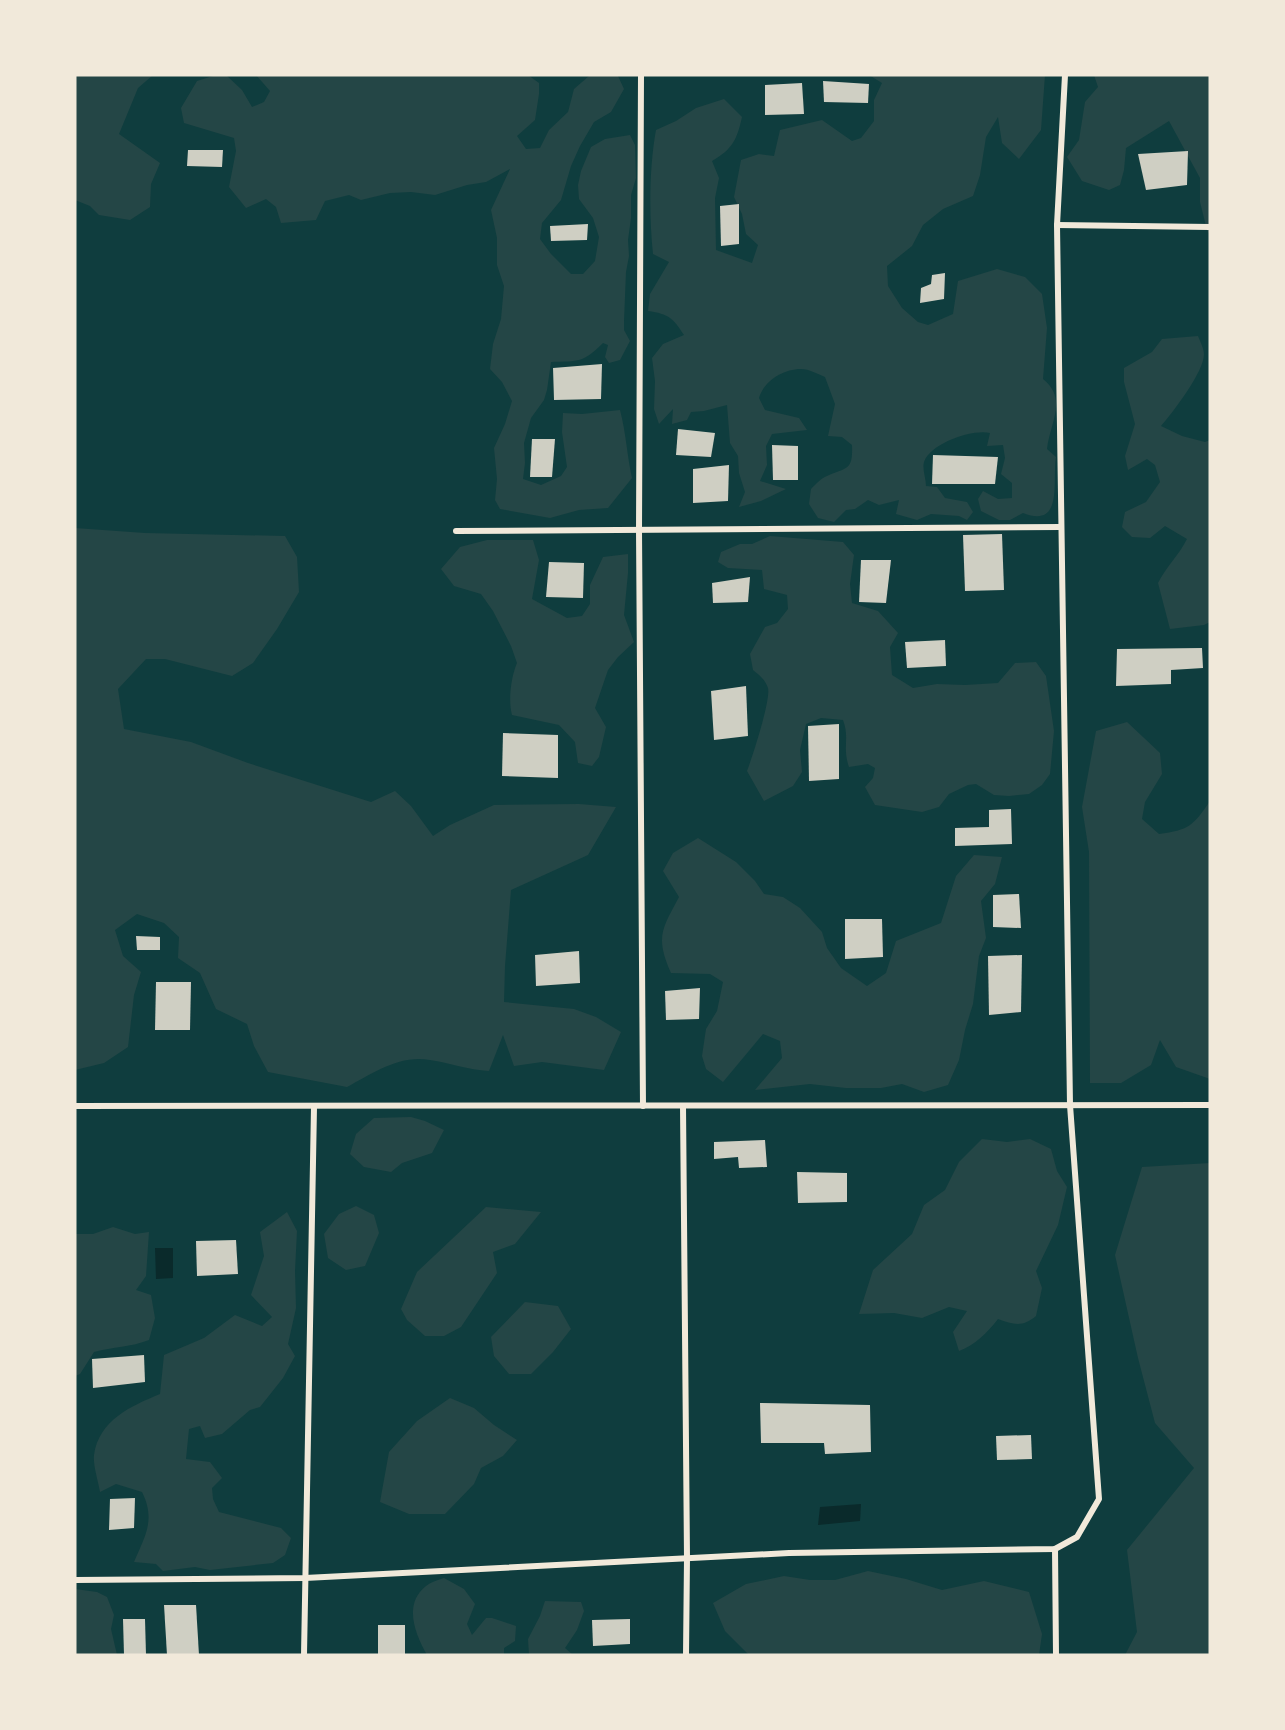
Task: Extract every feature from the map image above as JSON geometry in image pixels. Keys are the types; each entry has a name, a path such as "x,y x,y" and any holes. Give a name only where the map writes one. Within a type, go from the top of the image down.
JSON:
{"street":[{"path":"641,75 639,530 643,1106"},
{"path":"75,1580 305,1578 789,1553 1055,1549 1077,1537 1099,1499 1070,1105 1057,225 1065,75"},
{"path":"1057,225 1210,226"},
{"path":"456,531 1061,527"},
{"path":"75,1106 1210,1105"},
{"path":"683,1106 686,1655"},
{"path":"304,1655 314,1107"},
{"path":"1055,1549 1056,1655"}],"shaded area":[{"path":"75,75 153,75 138,88 119,134 160,163 151,184 150,207 130,220 99,215 90,206 75,200"},
{"path":"216,75 226,75 242,90 252,107 264,102 270,91 256,75 528,75 539,83 539,94 535,120 517,136 526,149 540,148 549,130 568,112 574,89 589,76 618,76 624,89 611,112 594,122 580,146 571,166 561,200 542,223 540,239 571,274 583,274 595,261 599,237 593,218 579,199 578,185 581,171 591,147 605,139 630,135 635,145 636,178 631,195 624,330 630,341 620,360 609,363 605,357 608,345 603,343 580,360 551,362 544,400 531,418 524,443 523,479 541,485 561,476 567,467 562,432 563,413 582,414 620,410 632,478 608,508 579,510 550,518 500,509 495,500 497,479 494,448 512,401 502,382 490,369 493,344 501,319 504,286 497,265 497,238 491,210 510,169 486,182 435,195 411,192 390,193 361,200 349,195 325,201 316,220 281,223 276,207 266,199 246,208 229,187 236,151 234,138 184,123 181,108 197,81"},
{"path":"869,75 1045,75 1041,130 1019,159 1002,143 998,117 986,137 980,175 973,196 943,209 923,225 912,246 887,266 888,286 902,308 918,322 928,325 953,314 958,281 997,269 1025,277 1042,294 1047,328 1043,379 1055,395 1056,403 1047,449 1056,457 1055,489 1050,509 1045,514 1036,516 1023,513 1010,520 999,520 981,511 978,499 983,491 998,499 1012,498 1012,483 1001,474 1005,458 1003,445 987,446 990,433 982,432 963,435 943,443 928,455 924,462 926,486 937,487 945,498 967,502 973,512 967,520 959,516 931,514 917,520 896,514 899,500 879,505 868,500 855,509 846,510 834,522 818,518 809,504 811,489 823,478 850,464 852,445 842,437 828,436 835,404 825,377 807,370 788,371 775,377 765,386 759,398 765,410 799,418 807,430 772,434 766,446 767,465 760,481 786,489 761,501 739,507 745,492 739,473 738,456 730,443 727,405 691,412 687,420 672,424 673,409 659,424 654,409 655,381 652,358 663,344 684,335 670,318 648,311 650,294 669,262 653,254 650,192 656,130 696,108 724,99 742,117 733,143 712,161 719,178 715,198 716,250 752,263 758,245 746,234 742,214 734,197 741,160 759,154 774,156 780,130 822,120 852,141 861,138 874,121 874,100 882,83"},
{"path":"1094,75 1210,75 1210,235 1200,202 1200,178 1169,121 1126,148 1120,185 1109,190 1082,181 1067,157 1079,140 1085,102 1098,87"},
{"path":"1198,336 1203,347 1203,362 1187,392 1161,426 1182,436 1205,442 1210,440 1210,622 1204,625 1170,629 1158,583 1187,539 1165,526 1150,538 1132,537 1122,527 1125,512 1146,502 1160,482 1155,465 1147,459 1128,470 1125,456 1135,424 1124,382 1124,368 1152,352 1162,339"},
{"path":"75,528 145,533 285,536 297,557 299,592 253,663 232,676 165,659 146,659 118,689 124,729 191,742 248,763 371,802 395,791 411,806 433,836 450,825 494,805 579,804 616,807 588,855 511,890 505,966 504,1002 574,1009 596,1017 621,1032 604,1070 542,1062 514,1066 503,1035 489,1071 430,1060 408,1060 386,1066 347,1087 268,1072 254,1046 247,1024 216,1009 200,973 178,958 179,937 164,923 137,914 115,930 123,956 141,972 134,995 128,1047 104,1063 75,1070"},
{"path":"770,536 843,542 854,555 850,584 852,603 878,611 898,633 890,647 892,675 913,688 937,684 998,683 1015,663 1036,662 1046,676 1054,731 1050,774 1042,785 1029,794 1009,796 994,795 976,784 968,785 949,794 939,807 922,812 875,805 865,787 873,778 875,768 868,764 849,767 843,720 821,718 806,724 800,750 802,772 793,786 764,801 747,771 764,716 768,688 764,680 753,670 750,654 765,627 777,623 788,609 787,595 764,589 762,570 728,568 718,562 721,552 740,544 752,544"},
{"path":"487,540 533,540 539,560 532,599 567,618 582,616 590,604 590,585 603,557 628,554 624,615 634,642 608,670 595,708 606,727 599,757 592,766 578,763 575,742 559,725 512,715 511,689 517,663 511,646 493,611 481,594 454,586 441,569 460,547"},
{"path":"1127,722 1160,753 1162,774 1145,802 1142,819 1159,834 1177,831 1194,821 1210,801 1210,1079 1176,1067 1160,1040 1151,1065 1121,1083 1090,1083 1089,852 1082,807 1096,731"},
{"path":"698,838 736,862 764,894 783,897 800,908 822,932 827,948 841,968 867,986 886,973 896,941 941,923 956,876 974,855 1002,857 995,884 981,901 986,938 979,956 973,1004 959,1060 948,1085 924,1092 902,1084 881,1088 846,1088 810,1084 755,1090 782,1058 780,1041 763,1034 723,1082 706,1069 702,1056 706,1029 717,1011 723,982 710,974 671,973 662,942 668,917 679,897 663,871 673,853"},
{"path":"411,1117 444,1130 432,1153 402,1163 391,1172 364,1167 350,1154 356,1134 374,1118"},
{"path":"982,1139 1007,1142 1030,1139 1051,1149 1057,1171 1067,1187 1058,1225 1036,1271 1042,1288 1036,1316 1027,1322 1018,1324 998,1319 980,1338 959,1351 953,1332 967,1311 949,1307 922,1318 894,1313 859,1314 873,1270 912,1234 924,1205 945,1190 959,1162"},
{"path":"1210,1163 1210,1655 1125,1655 1137,1632 1127,1550 1194,1468 1155,1423 1115,1255 1142,1167"},
{"path":"356,1206 374,1215 379,1233 365,1266 346,1270 328,1258 324,1234 339,1214"},
{"path":"486,1207 541,1212 515,1244 493,1252 497,1273 461,1327 444,1336 425,1336 407,1320 401,1309 417,1272"},
{"path":"287,1212 297,1231 296,1308 288,1344 295,1356 283,1378 260,1407 250,1410 222,1434 205,1438 200,1426 189,1429 186,1459 210,1462 222,1478 212,1488 213,1499 219,1512 281,1528 291,1538 285,1555 273,1563 210,1570 195,1567 163,1571 156,1564 134,1562 149,1520 146,1502 142,1492 116,1484 100,1492 94,1459 97,1443 109,1423 118,1416 160,1394 164,1355 204,1338 235,1315 262,1326 272,1317 251,1295 264,1256 260,1232"},
{"path":"113,1227 135,1234 149,1232 146,1276 136,1290 151,1295 155,1318 149,1340 94,1352 80,1374 75,1376 75,1234 93,1234"},
{"path":"155,1248 173,1248 173,1278 156,1279"},
{"path":"525,1302 558,1306 571,1329 553,1352 531,1374 509,1374 494,1356 491,1337"},
{"path":"450,1398 474,1408 517,1440 503,1456 481,1468 474,1484 445,1514 409,1514 380,1502 389,1452 417,1421"},
{"path":"861,1504 860,1521 818,1525 820,1507"},
{"path":"868,1571 942,1590 984,1581 1029,1592 1042,1634 1039,1655 749,1655 725,1631 713,1603 746,1584 784,1576 810,1580 835,1580"},
{"path":"444,1578 464,1589 475,1604 467,1624 472,1635 486,1618 516,1626 515,1641 504,1648 504,1655 427,1655 415,1629 413,1610 419,1593 432,1582"},
{"path":"75,1589 97,1592 107,1597 114,1615 111,1629 117,1655 75,1655"},
{"path":"545,1601 581,1602 584,1611 577,1630 565,1648 573,1655 529,1655 528,1639"}],"building":[{"path":"823,81 869,84 868,103 824,102"},
{"path":"802,83 804,114 765,115 765,85"},
{"path":"188,150 223,150 222,167 187,166"},
{"path":"1188,151 1187,185 1146,190 1138,154"},
{"path":"739,204 739,244 721,246 720,206"},
{"path":"588,224 587,240 551,241 550,226"},
{"path":"945,273 944,299 920,303 921,288 931,284 932,275"},
{"path":"602,364 601,399 554,400 553,368"},
{"path":"678,429 715,433 711,457 676,455"},
{"path":"532,439 555,439 552,477 530,477"},
{"path":"772,445 798,446 798,480 773,480"},
{"path":"933,455 998,457 995,484 932,484"},
{"path":"729,465 728,501 693,503 693,469"},
{"path":"1002,534 1004,590 965,591 963,535"},
{"path":"861,560 891,560 886,603 859,602"},
{"path":"549,562 584,563 583,598 546,597"},
{"path":"750,577 748,602 713,603 712,583"},
{"path":"945,640 946,666 907,668 905,642"},
{"path":"1202,648 1203,668 1171,670 1171,684 1116,686 1117,649"},
{"path":"746,686 748,736 714,740 711,691"},
{"path":"839,724 839,779 809,781 808,726"},
{"path":"503,733 558,735 558,778 502,776"},
{"path":"1011,809 1012,844 955,846 955,828 989,827 989,810"},
{"path":"1019,894 1021,928 993,927 993,895"},
{"path":"845,919 882,919 883,957 845,959"},
{"path":"136,936 160,937 160,950 137,950"},
{"path":"579,951 580,983 536,986 535,955"},
{"path":"1022,955 1021,1012 989,1015 988,956"},
{"path":"156,982 191,982 190,1030 155,1030"},
{"path":"700,988 699,1019 666,1020 665,991"},
{"path":"765,1140 767,1167 739,1168 738,1157 714,1159 714,1142"},
{"path":"797,1172 847,1173 847,1202 798,1203"},
{"path":"236,1240 238,1274 197,1276 196,1241"},
{"path":"144,1355 145,1382 93,1388 92,1359"},
{"path":"760,1403 870,1405 871,1452 825,1454 824,1443 761,1443"},
{"path":"1031,1435 1032,1459 997,1460 996,1436"},
{"path":"135,1498 134,1528 109,1530 110,1499"},
{"path":"164,1605 196,1605 199,1655 167,1655"},
{"path":"123,1619 145,1619 146,1655 124,1655"},
{"path":"630,1619 630,1644 593,1646 592,1620"},
{"path":"378,1625 405,1625 405,1655 378,1655"}]}
